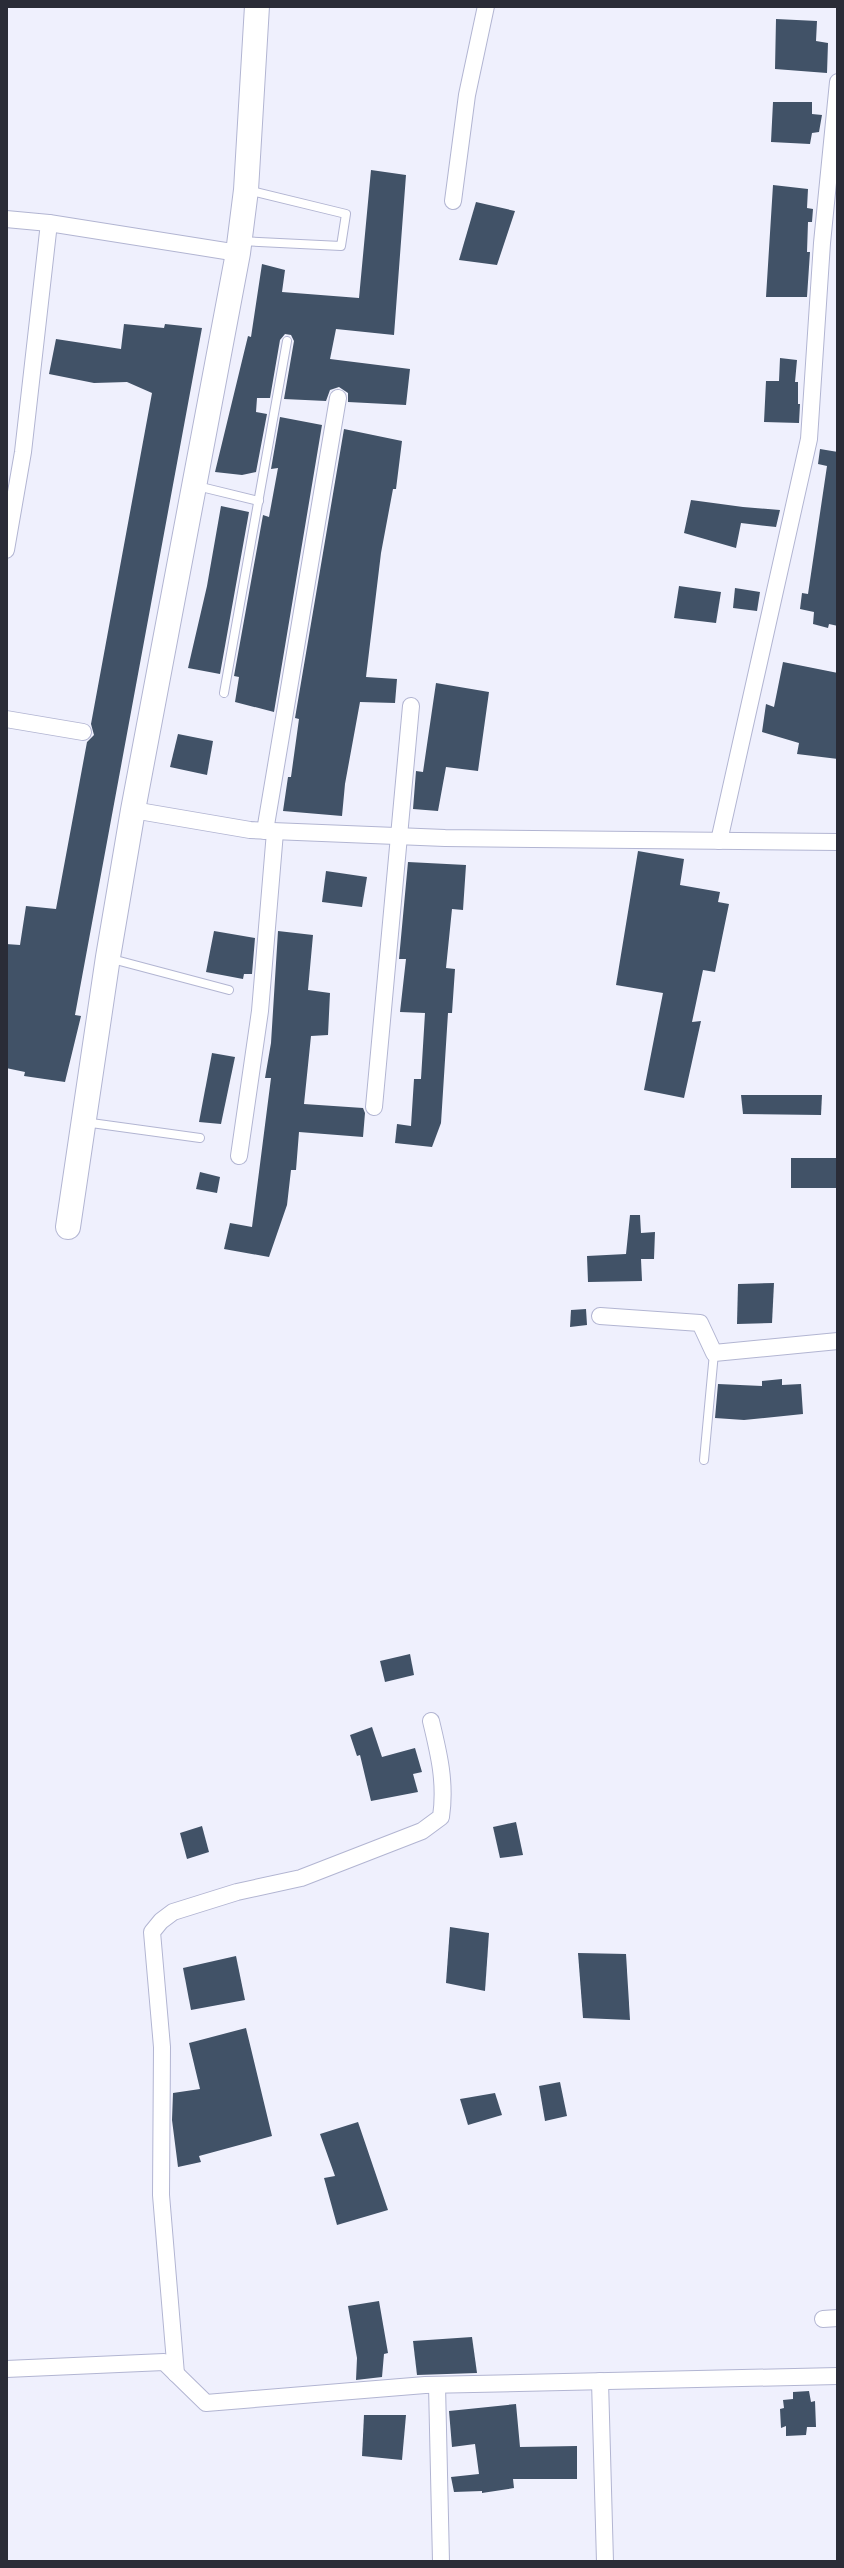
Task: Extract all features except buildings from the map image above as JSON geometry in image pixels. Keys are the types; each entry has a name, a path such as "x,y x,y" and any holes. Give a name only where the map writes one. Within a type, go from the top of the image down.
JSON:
{"street":[{"path":"68,1227 133,810 239,247 246,190 257,6"},
{"path":"453,201 467,95 486,6"},
{"path":"719,841 809,439 822,243 838,82"},
{"path":"6,219 239,247"},
{"path":"6,550 23,452 49,223"},
{"path":"239,1156 260,1011 270,831 338,398"},
{"path":"374,1107 411,706"},
{"path":"6,719 83,732"},
{"path":"133,810 270,831 398,836 838,842"},
{"path":"600,1316 700,1323 714,1353 838,1341"},
{"path":"176,2374 161,2195 162,2047 152,1932 173,1912 237,1892 301,1878 422,1831 441,1817 442,1767 431,1721"},
{"path":"6,2369 164,2362 206,2403 437,2385 838,2376"},
{"path":"600,2381 605,2562"},
{"path":"437,2385 441,2562"}],"lane":[{"path":"239,247 341,246 346,214 246,190"},
{"path":"224,693 287,341"},
{"path":"194,486 259,501"},
{"path":"108,957 229,990"},
{"path":"84,1122 200,1138"},
{"path":"704,1460 714,1353"}]}
